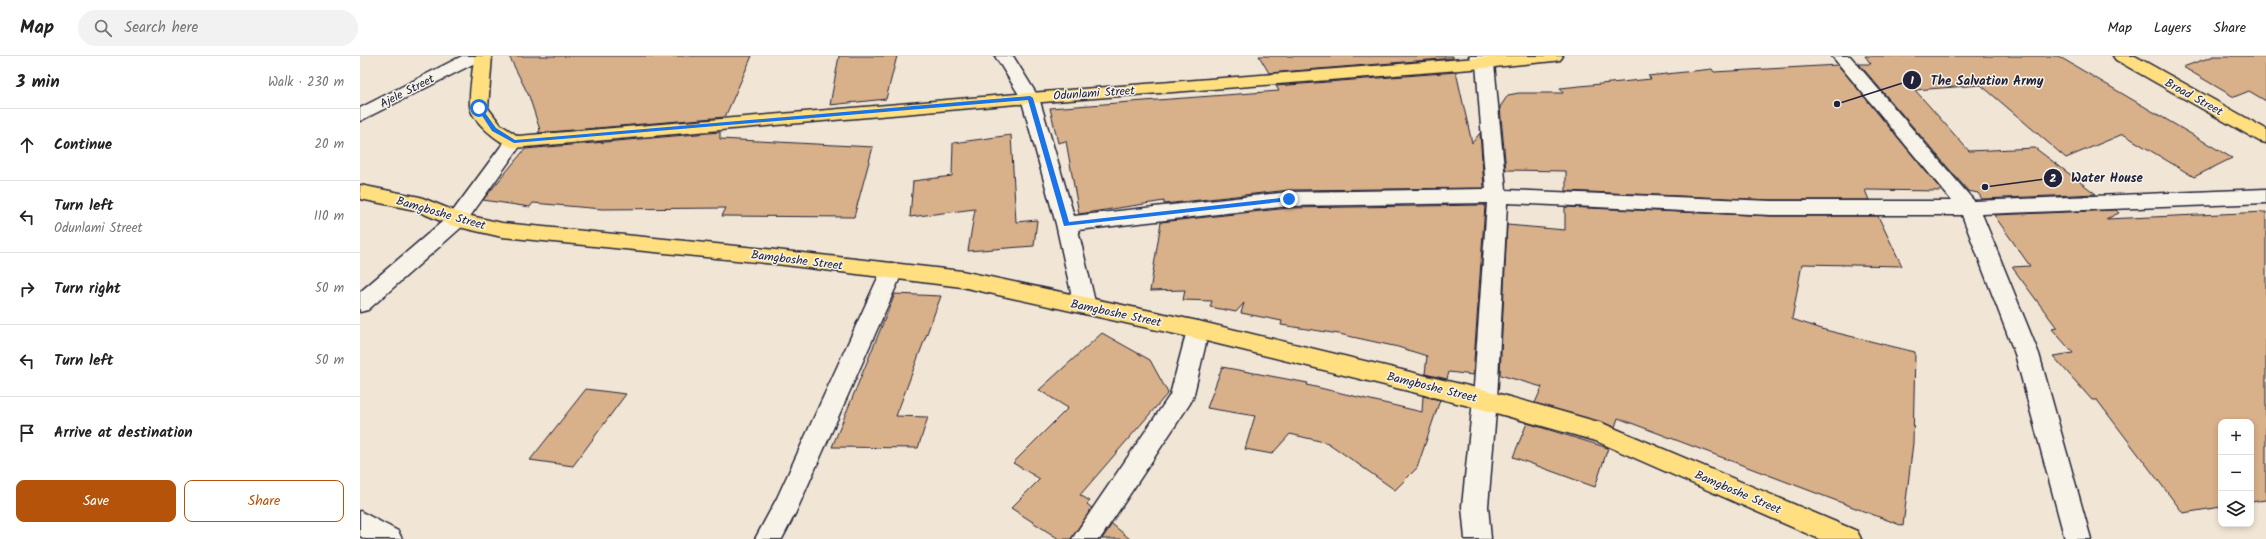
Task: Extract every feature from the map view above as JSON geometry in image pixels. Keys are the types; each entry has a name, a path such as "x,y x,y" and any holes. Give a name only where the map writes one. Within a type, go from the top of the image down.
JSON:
{"main road":[{"path":"483,56 479,108 494,129 514,142"},
{"name":"Odunlami Street","path":"514,142 1481,60 1554,56"},
{"name":"Broad Street","path":"2122,56 2266,137"},
{"name":"Bamgboshe Street","path":"360,192 420,204 457,220 502,230 776,257 962,279 1198,330 1485,400 1602,433 1848,539"}],"street":[{"name":"Ajele Street","path":"360,115 474,56"},
{"path":"1004,56 1030,98 1066,224 1085,306"},
{"path":"1841,56 1969,208 2027,354 2078,539"},
{"path":"1478,539 1475,506 1485,400 1497,196 1481,60"},
{"path":"360,304 457,220 514,142"},
{"path":"1066,224 1289,199 1497,196 1771,208 1969,208 2266,196"},
{"path":"768,539 787,504 892,271"},
{"path":"1085,539 1181,398 1198,330"},
{"path":"360,523 389,539"}],"building":[{"path":"509,56 752,56 725,117 538,133 540,130 529,96"},
{"path":"839,56 897,56 886,99 830,105"},
{"path":"1259,56 1453,56 1453,58 1269,73"},
{"path":"1865,56 2058,56 2232,158 2194,177 2123,134 2066,158 1981,85 1915,90 1969,151 2035,148 2096,194 1982,199 1978,193 1968,191 1859,64 1871,64"},
{"path":"2214,56 2266,56 2266,101 2249,91 2234,97 2183,67"},
{"path":"1838,65 1942,191 1865,190 1869,200 1771,200 1566,191 1566,171 1506,170 1500,107 1508,95 1519,93 1563,93 1560,88 1651,79 1648,76 1712,69 1714,72"},
{"path":"1456,72 1472,143 1480,133 1484,188 1289,190 1164,204 1164,201 1079,214 1066,141 1058,143 1050,108 1279,91 1276,86"},
{"path":"720,132 720,139 873,147 854,217 722,216 726,208 602,209 533,203 530,207 483,200 525,149"},
{"path":"1011,135 1016,222 1037,220 1034,246 968,251 975,209 910,217 913,181 952,176 953,143"},
{"path":"1485,205 1473,375 1449,372 1447,379 1425,374 1427,356 1398,347 1339,334 1281,325 1282,321 1241,313 1244,303 1236,312 1210,307 1212,301 1183,300 1185,290 1150,291 1161,222 1289,208"},
{"path":"1565,207 1771,216 1878,216 1902,266 1802,264 1792,319 1825,330 1915,352 1913,443 1903,526 1618,418 1615,427 1535,403 1542,387 1500,375 1507,225 1565,230"},
{"path":"2116,210 2119,213 2106,219 2266,212 2266,500 2254,502 2254,419 2218,419 2218,507 2183,513 2097,400 2092,400 2053,356 2073,353 2052,329 2057,328 2012,267 2030,266 1994,215"},
{"path":"895,294 941,296 896,416 928,417 918,448 832,447"},
{"path":"1102,333 1150,360 1168,393 1080,495 1090,501 1087,504 1092,508 1071,539 1059,539 1011,508 1040,479 1013,463 1068,408 1039,390"},
{"path":"1222,367 1308,383 1307,385 1422,412 1423,396 1440,400 1417,468 1395,490 1328,443 1290,434 1272,454 1245,449 1255,416 1207,408"},
{"path":"586,389 626,394 573,466 530,460"},
{"path":"1527,423 1608,448 1595,487 1513,457"},
{"path":"1112,524 1130,539 1102,539"}],"place":[{"name":"The Salvation Army","path":"1837,104"},
{"name":"Water House","path":"1985,187"}],"route":[{"path":"479,108 494,129 514,142 1030,98 1066,224 1289,199"}]}
